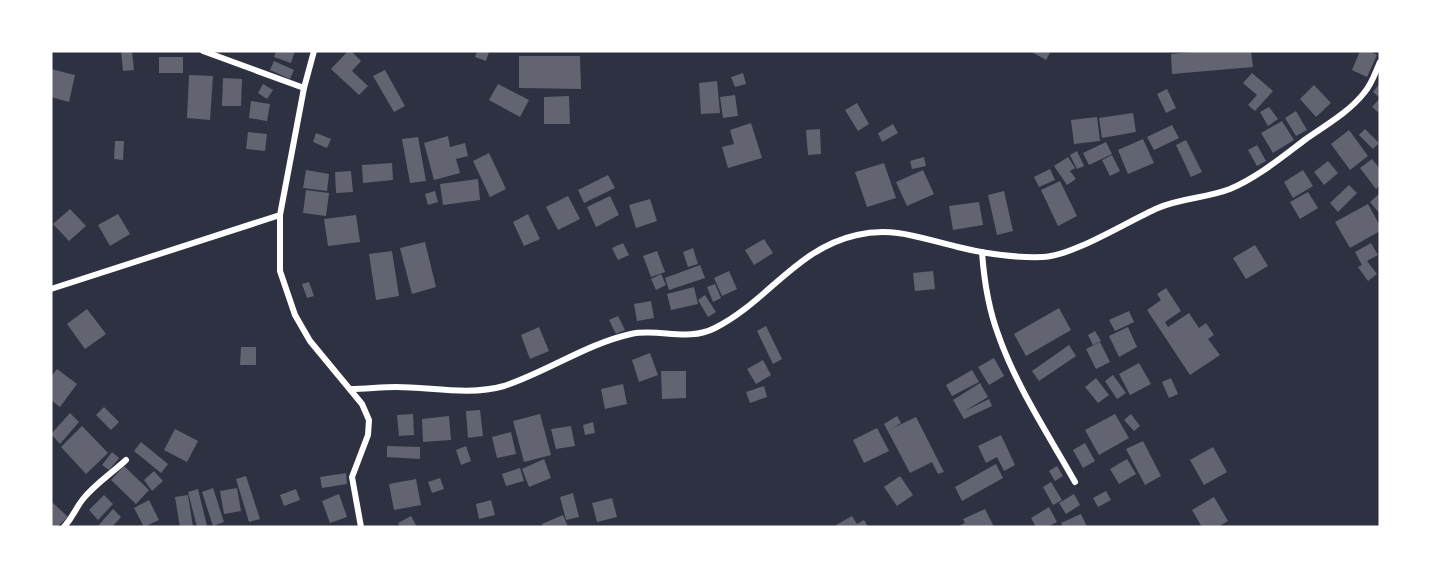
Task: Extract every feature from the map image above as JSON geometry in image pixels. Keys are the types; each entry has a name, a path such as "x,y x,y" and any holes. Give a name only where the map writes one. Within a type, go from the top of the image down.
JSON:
{"street":[{"path":"203,51 304,88"},
{"path":"314,51 304,88 280,215 280,270 289,299 310,341 362,404 369,420 368,435 352,477 361,527"},
{"path":"350,389 398,387 486,390 525,378 627,335 641,332 701,334 716,328 743,311 805,257 857,235 881,231 904,232 997,255 1047,257 1068,252 1160,207 1227,190 1270,166 1338,117 1365,93 1380,63"},
{"path":"51,289 280,215"},
{"path":"982,252 985,282 992,314 1006,356 1075,482"},
{"path":"64,527 72,519 81,501 126,460"}],"building":[{"path":"121,51 132,51 134,70 123,71"},
{"path":"276,51 295,51 291,63 274,57"},
{"path":"348,51 351,51 361,61 352,71 368,86 359,95 331,69"},
{"path":"477,51 489,52 486,61 475,57"},
{"path":"1030,51 1051,51 1046,60"},
{"path":"1251,51 1253,67 1172,74 1171,54"},
{"path":"1360,51 1369,51 1377,55 1367,77 1352,70"},
{"path":"519,56 580,56 581,89 519,88"},
{"path":"159,57 183,57 183,73 159,73"},
{"path":"274,61 294,70 290,79 270,70"},
{"path":"51,69 75,75 69,102 51,97"},
{"path":"385,70 405,106 394,112 373,76"},
{"path":"743,73 746,84 735,87 731,77"},
{"path":"1252,73 1273,91 1255,111 1248,105 1257,95 1243,83"},
{"path":"189,75 213,76 210,120 187,118"},
{"path":"223,78 242,79 241,106 222,106"},
{"path":"717,81 720,113 701,114 699,83"},
{"path":"1380,83 1380,98 1373,92"},
{"path":"263,84 273,90 267,99 258,93"},
{"path":"498,84 529,100 520,117 489,100"},
{"path":"1314,85 1331,103 1316,117 1300,99"},
{"path":"1167,89 1176,108 1166,113 1157,94"},
{"path":"735,95 738,116 723,118 720,97"},
{"path":"569,96 570,124 544,124 544,97"},
{"path":"1380,98 1380,114 1372,107"},
{"path":"251,101 270,104 267,121 249,118"},
{"path":"857,103 869,124 858,131 845,110"},
{"path":"1269,107 1278,119 1268,126 1260,112"},
{"path":"1296,111 1307,130 1296,136 1285,118"},
{"path":"1133,113 1136,132 1102,138 1099,118"},
{"path":"1097,117 1100,141 1074,144 1071,120"},
{"path":"1282,121 1294,140 1273,153 1261,133"},
{"path":"751,123 762,158 728,168 722,147 734,144 730,130"},
{"path":"893,124 898,133 882,142 878,133"},
{"path":"1172,125 1179,138 1154,150 1147,137"},
{"path":"820,129 821,154 808,155 806,130"},
{"path":"1365,129 1379,143 1373,149 1359,135"},
{"path":"1349,130 1368,156 1350,170 1331,144"},
{"path":"248,132 267,134 265,151 246,149"},
{"path":"316,133 331,139 327,148 313,142"},
{"path":"448,136 450,147 465,143 468,156 456,159 460,173 434,180 424,143"},
{"path":"418,137 426,181 410,183 402,139"},
{"path":"1143,139 1154,163 1128,174 1118,150"},
{"path":"1186,140 1202,172 1191,177 1176,145"},
{"path":"115,141 124,141 123,160 114,159"},
{"path":"1106,142 1112,154 1089,165 1083,153"},
{"path":"1257,145 1266,161 1257,166 1248,150"},
{"path":"1077,151 1084,166 1077,169 1070,155"},
{"path":"489,153 506,189 490,197 473,161"},
{"path":"1112,155 1120,171 1110,176 1102,160"},
{"path":"924,157 926,166 912,169 910,161"},
{"path":"1068,157 1075,168 1070,171 1076,179 1067,185 1054,166"},
{"path":"1372,159 1380,169 1380,185 1376,189 1360,168"},
{"path":"1328,161 1338,173 1324,185 1314,172"},
{"path":"392,163 393,180 363,183 362,165"},
{"path":"884,163 896,198 867,207 855,172"},
{"path":"1050,169 1055,180 1039,187 1034,177"},
{"path":"306,170 329,174 327,191 303,188"},
{"path":"923,170 934,194 907,206 896,182"},
{"path":"1303,170 1313,186 1293,198 1284,182"},
{"path":"351,171 353,192 336,193 335,172"},
{"path":"608,175 615,188 584,203 578,190"},
{"path":"478,179 480,200 443,205 440,184"},
{"path":"1060,181 1077,216 1058,226 1041,190"},
{"path":"1349,185 1357,193 1338,212 1330,203"},
{"path":"306,190 329,193 326,216 303,213"},
{"path":"435,191 438,202 428,205 425,194"},
{"path":"1004,191 1013,231 997,235 988,195"},
{"path":"1308,192 1318,208 1300,219 1290,202"},
{"path":"1380,193 1380,214 1370,202"},
{"path":"568,196 580,219 558,230 546,207"},
{"path":"610,196 619,215 596,227 587,207"},
{"path":"650,199 657,221 636,228 629,205"},
{"path":"979,202 983,225 953,230 949,206"},
{"path":"1368,204 1380,226 1380,231 1350,248 1335,222"},
{"path":"70,209 86,226 69,241 53,224"},
{"path":"118,214 130,234 110,246 98,225"},
{"path":"528,214 540,239 524,246 513,222"},
{"path":"356,215 360,242 328,246 324,219"},
{"path":"764,239 773,253 754,265 745,250"},
{"path":"425,242 436,287 412,294 400,248"},
{"path":"623,243 629,255 618,260 612,248"},
{"path":"1371,243 1378,255 1367,261 1377,274 1368,281 1358,267 1362,265 1355,252"},
{"path":"1255,245 1268,266 1246,279 1233,258"},
{"path":"693,248 698,264 688,267 683,252"},
{"path":"392,251 399,296 376,300 369,254"},
{"path":"657,251 665,272 651,277 643,256"},
{"path":"700,265 705,278 669,290 665,278"},
{"path":"729,271 737,289 722,296 714,278"},
{"path":"933,271 935,289 915,291 913,273"},
{"path":"661,274 666,285 656,290 651,279"},
{"path":"309,282 314,296 307,298 302,284"},
{"path":"715,284 721,298 713,302 707,287"},
{"path":"694,287 698,304 671,310 667,294"},
{"path":"1166,288 1181,311 1165,322 1168,327 1189,313 1199,328 1206,323 1214,335 1208,339 1220,355 1190,375 1147,310 1161,300 1157,294"},
{"path":"705,295 716,312 708,317 698,300"},
{"path":"651,301 654,318 637,321 634,304"},
{"path":"1059,308 1071,330 1026,356 1014,334"},
{"path":"87,309 106,334 85,349 67,324"},
{"path":"1129,311 1134,322 1115,331 1109,320"},
{"path":"618,316 625,330 616,334 609,320"},
{"path":"766,326 782,359 773,364 757,331"},
{"path":"539,327 549,351 530,359 521,335"},
{"path":"1128,327 1137,347 1119,357 1109,336"},
{"path":"1095,331 1101,341 1093,345 1088,335"},
{"path":"1100,342 1110,362 1096,369 1086,349"},
{"path":"1069,345 1076,356 1039,381 1032,371"},
{"path":"241,347 256,347 256,365 240,365"},
{"path":"650,353 658,375 639,382 632,360"},
{"path":"994,358 1004,376 989,385 978,367"},
{"path":"763,360 771,375 756,384 747,369"},
{"path":"1139,363 1151,384 1130,395 1119,374"},
{"path":"57,369 77,384 60,407 51,400 51,377"},
{"path":"972,370 979,382 952,396 946,385"},
{"path":"661,371 686,371 686,398 662,399"},
{"path":"1113,375 1126,393 1117,399 1105,381"},
{"path":"1096,378 1109,395 1098,403 1085,387"},
{"path":"1171,378 1178,394 1169,398 1162,382"},
{"path":"980,383 988,397 963,412 989,399 992,406 964,419 953,400"},
{"path":"623,384 627,404 605,409 601,389"},
{"path":"764,386 767,397 750,403 746,392"},
{"path":"104,407 119,422 111,430 96,415"},
{"path":"480,410 483,436 468,438 466,411"},
{"path":"70,413 79,422 60,444 51,434"},
{"path":"413,414 414,435 399,436 397,415"},
{"path":"540,414 551,455 524,462 513,421"},
{"path":"1115,414 1129,438 1099,455 1085,430"},
{"path":"1131,414 1140,426 1134,431 1124,420"},
{"path":"449,416 451,440 423,442 422,419"},
{"path":"897,416 901,423 891,429 916,417 944,472 938,474 932,462 910,473 884,424"},
{"path":"593,422 595,433 585,435 583,425"},
{"path":"82,426 108,453 86,474 61,447"},
{"path":"571,426 575,446 556,449 551,429"},
{"path":"877,428 889,451 864,463 853,440"},
{"path":"175,429 198,441 187,462 164,450"},
{"path":"511,432 516,454 497,458 492,437"},
{"path":"1001,435 1015,465 1004,471 997,457 986,463 978,446"},
{"path":"1143,441 1161,476 1145,485 1126,449"},
{"path":"141,442 168,464 161,473 134,451"},
{"path":"1085,443 1095,461 1083,468 1073,450"},
{"path":"387,446 420,447 420,459 387,457"},
{"path":"466,446 471,461 461,465 456,450"},
{"path":"1213,447 1227,472 1204,485 1190,460"},
{"path":"112,452 119,458 109,470 102,465"},
{"path":"544,459 551,478 529,487 522,469"},
{"path":"1127,459 1136,474 1119,484 1110,469"},
{"path":"996,464 1003,478 962,501 955,487"},
{"path":"124,466 149,490 136,504 111,480"},
{"path":"1057,466 1063,476 1055,481 1049,471"},
{"path":"520,468 524,481 506,486 502,474"},
{"path":"154,471 163,481 152,491 144,480"},
{"path":"346,473 347,484 322,488 320,477"},
{"path":"246,476 260,519 249,522 236,479"},
{"path":"900,476 913,495 897,506 884,487"},
{"path":"440,478 444,489 432,493 428,482"},
{"path":"416,479 421,505 394,510 389,484"},
{"path":"1051,482 1062,500 1053,505 1043,487"},
{"path":"213,488 224,522 213,526 202,492"},
{"path":"237,488 241,511 224,514 220,491"},
{"path":"198,489 207,526 202,527 197,527 188,492"},
{"path":"296,489 300,500 284,506 280,495"},
{"path":"1106,491 1111,500 1098,507 1093,498"},
{"path":"573,493 579,517 566,520 560,497"},
{"path":"339,494 347,517 330,523 322,501"},
{"path":"1074,494 1080,505 1066,514 1059,503"},
{"path":"104,495 113,504 98,520 89,510"},
{"path":"188,495 193,527 180,527 175,497"},
{"path":"1214,497 1228,521 1218,527 1202,527 1192,510"},
{"path":"612,498 617,517 597,522 592,503"},
{"path":"149,500 159,520 144,527 134,508"},
{"path":"491,500 495,515 479,519 476,504"},
{"path":"52,502 68,517 57,527 51,527"},
{"path":"1049,507 1057,522 1047,527 1036,527 1031,518"},
{"path":"113,509 121,517 112,527 97,527"},
{"path":"985,509 994,527 957,527 965,523 963,519"},
{"path":"1081,514 1087,527 1063,527 1061,523"},
{"path":"563,515 568,527 543,527 542,524"},
{"path":"411,516 417,527 400,527 398,523"},
{"path":"852,516 857,524 864,520 868,527 837,527 836,525"}]}
